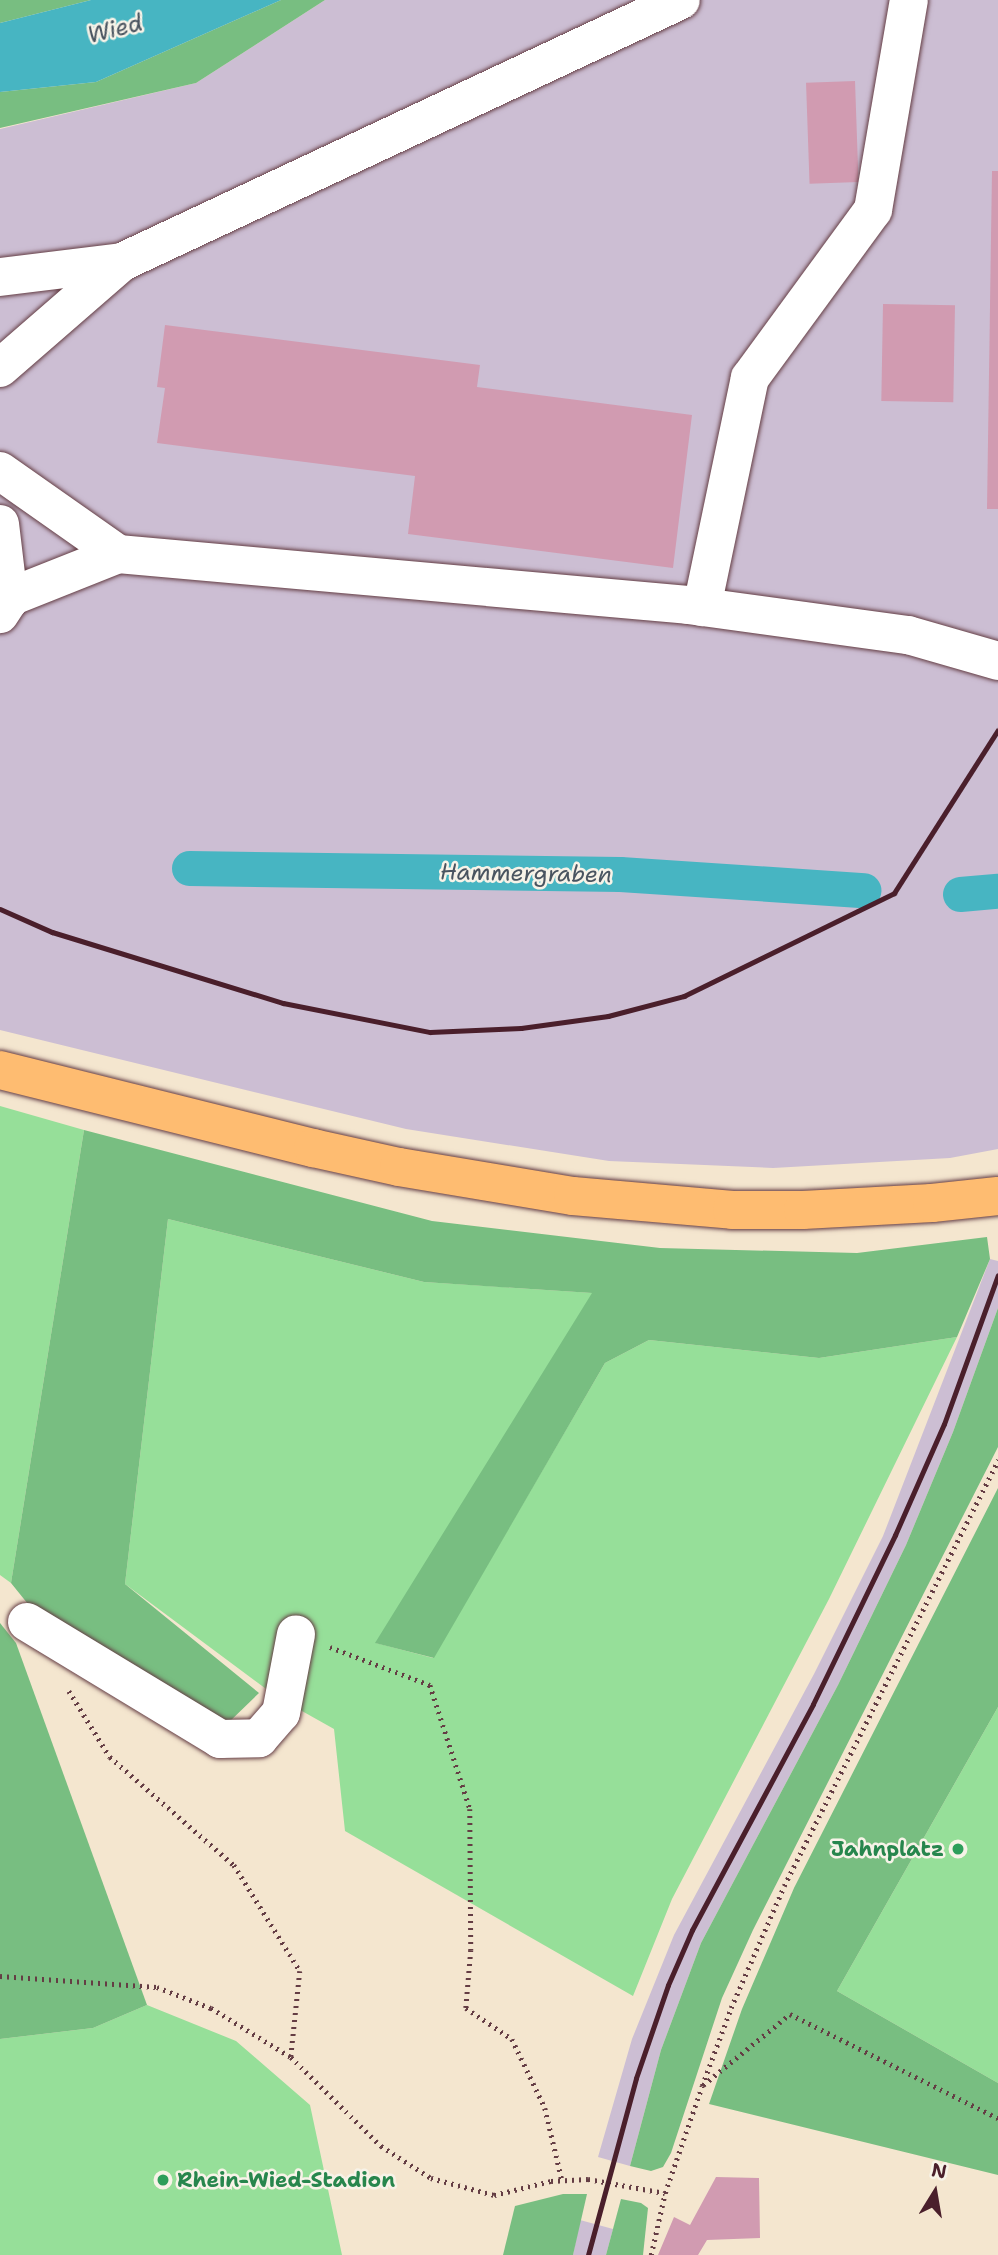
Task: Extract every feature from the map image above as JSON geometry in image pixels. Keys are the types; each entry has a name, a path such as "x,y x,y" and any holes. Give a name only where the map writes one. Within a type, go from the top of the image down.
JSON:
{"main road":[{"path":"0,1070 313,1148 412,1169 573,1196 733,1210 791,1210 878,1207 998,1196"}],"lane":[{"path":"0,368 122,262 681,0"},
{"path":"702,607 750,378 873,209 909,0"},
{"path":"0,277 122,262"},
{"path":"0,471 118,554"},
{"path":"0,524 3,605 118,554 702,607 908,635 998,661"},
{"path":"27,1622 220,1739 260,1738 281,1713 296,1634"}],"path":[{"path":"651,2255 665,2193 702,2086 731,2008 784,1886 998,1460"},
{"path":"296,1634 430,1685 470,1809 471,1951 466,2008 512,2039 545,2108 562,2180"},
{"path":"69,1690 110,1757 234,1865 300,1971 290,2057"},
{"path":"0,1976 158,1987 211,2008 290,2057 381,2146 431,2178 494,2194 562,2180 626,2184 665,2193"},
{"path":"702,2086 790,2014 998,2118"}],"shaded area":[{"path":"325,0 998,0 998,1149 950,1158 773,1168 609,1161 406,1129 0,1030 0,129 196,83"},
{"path":"990,1259 998,1261 998,1308 953,1432 906,1545 838,1685 701,1943 661,2050 630,2166 598,2157 632,2039 674,1935 814,1674 883,1536"},
{"path":"580,2220 613,2229 606,2255 573,2255"}],"green space":[{"path":"0,0 91,0 0,23"},
{"path":"281,0 325,0 196,83 0,128 0,92 96,82"},
{"path":"0,1106 84,1130 11,1583 0,1575"},
{"path":"84,1130 432,1221 660,1248 857,1253 987,1237 990,1259 957,1337 819,1358 649,1340 605,1363 434,1658 375,1643 592,1293 424,1282 168,1219 125,1584 259,1693 227,1724 32,1609 11,1583"},
{"path":"168,1219 424,1282 593,1293 376,1643 433,1658 605,1363 649,1340 819,1358 957,1337 829,1599 672,1899 633,1996 345,1831 334,1729 277,1697 125,1584"},
{"path":"998,1308 998,1447 753,1930 722,1998 671,2153 663,2167 651,2171 630,2166 661,2050 701,1943 838,1685 906,1545 953,1432"},
{"path":"998,1488 998,1707 837,1991 998,2083 998,2175 709,2104 742,2009 794,1888"},
{"path":"0,1623 16,1643 147,2005 93,2028 0,2039"},
{"name":"Jahnplatz","path":"998,1707 998,2083 837,1991"},
{"name":"Rhein-Wied-Stadion","path":"147,2005 236,2041 310,2105 342,2255 0,2255 0,2039 93,2028"},
{"path":"563,2194 587,2194 573,2255 503,2255 515,2206"},
{"path":"621,2199 641,2203 648,2208 643,2255 606,2255"}],"water":[{"name":"Wied","path":"91,0 281,0 96,82 0,92 0,23"}],"building":[{"path":"855,81 859,182 810,184 806,83"},
{"path":"992,171 998,171 998,509 987,509"},
{"path":"883,304 955,305 953,402 881,401"},
{"path":"165,325 480,365 477,387 692,415 673,568 408,534 415,476 157,443 165,388 157,387"},
{"path":"716,2177 759,2178 760,2238 707,2240 698,2255 658,2255 674,2217 690,2225"}],"waterway":[{"name":"Hammergraben","path":"189,868 620,874 863,890"},
{"name":"Hammergraben","path":"960,894 998,891"}],"railway":[{"path":"0,909 52,932 283,1003 430,1032 521,1028 608,1016 684,996 894,893 998,730"},
{"path":"588,2255 636,2078 668,1985 692,1930 813,1704 895,1535 944,1424 998,1275"}],"place":[{"name":"Jahnplatz","path":"958,1849"},
{"name":"Rhein-Wied-Stadion","path":"163,2180"}]}
